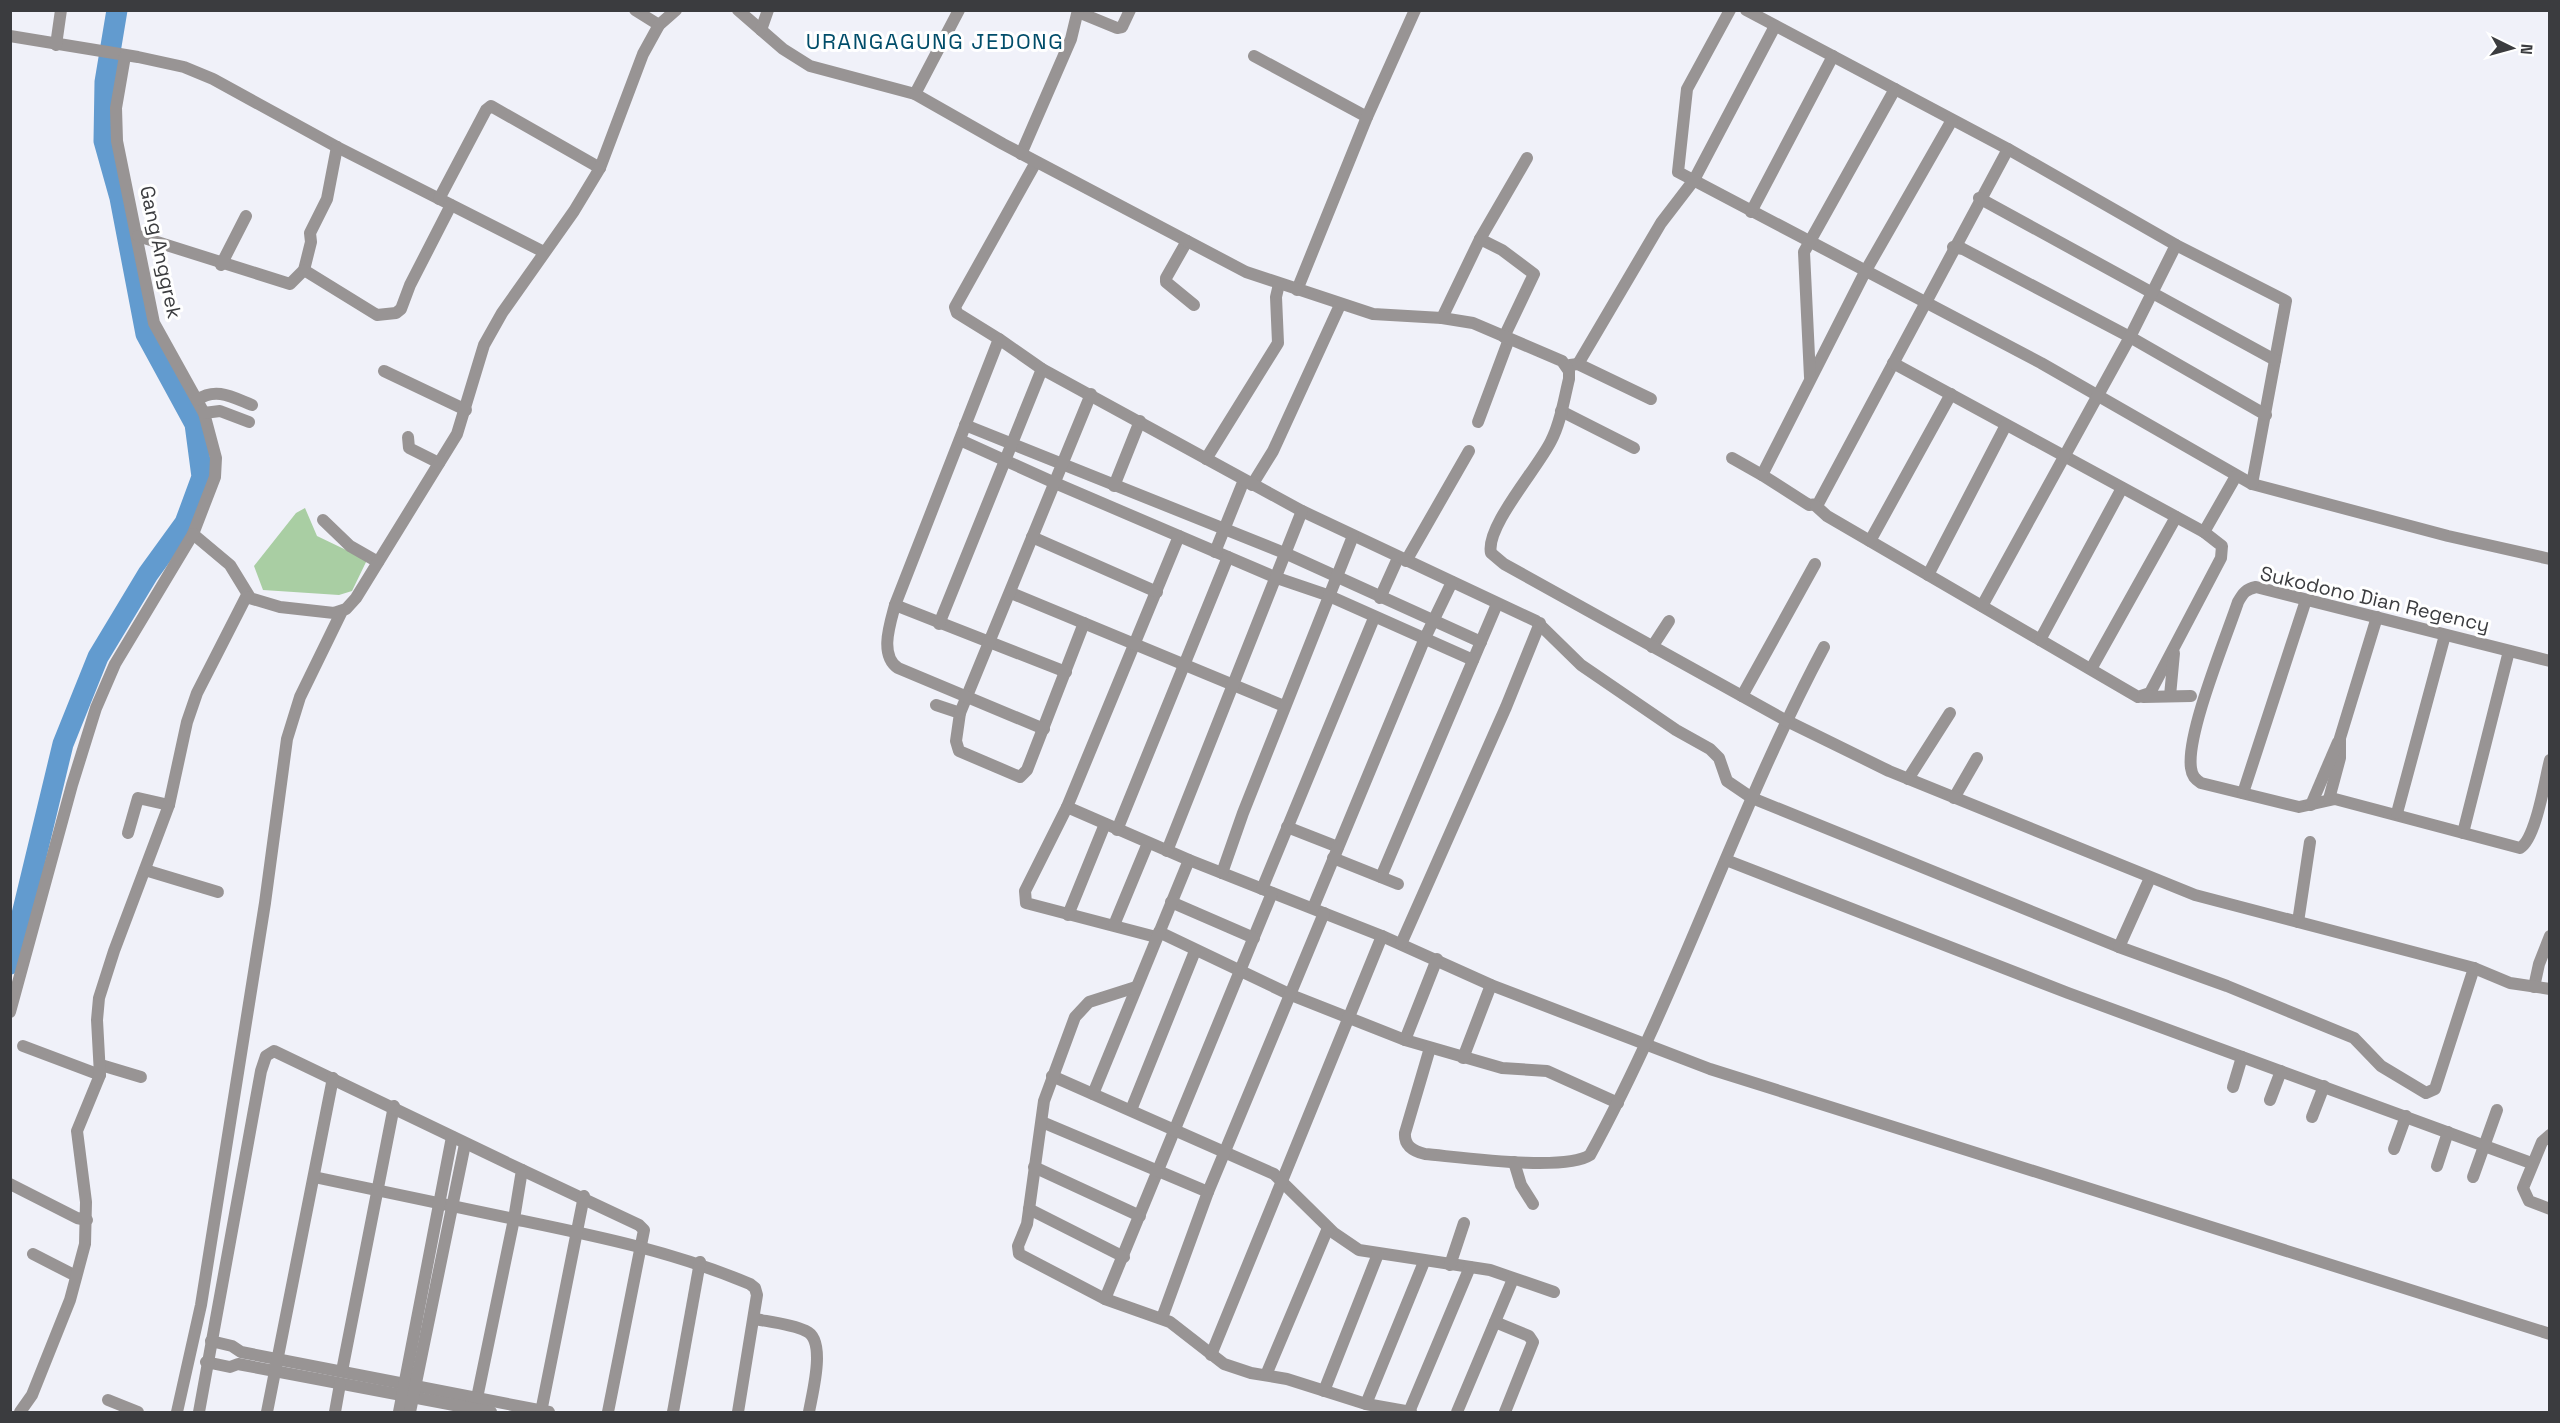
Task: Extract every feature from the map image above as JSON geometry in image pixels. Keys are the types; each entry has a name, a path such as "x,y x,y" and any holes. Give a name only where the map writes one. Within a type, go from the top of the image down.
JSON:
{"street":[{"path":"56,45 61,10"},
{"path":"635,10 659,25"},
{"path":"177,1413 201,1305 265,903 287,739 300,697 341,613 356,598 457,434 484,345 502,313 574,211 600,168 643,54 659,25 676,10"},
{"path":"738,10 810,66 915,94 1021,154 1234,266 1341,305 1389,316 1442,318 1473,323 1651,399"},
{"path":"761,30 768,10"},
{"path":"915,94 959,10"},
{"path":"1021,154 1071,39 1078,11 1117,28 1122,27 1130,10"},
{"path":"1297,290 1367,117 1415,10"},
{"path":"1730,10 1687,89 1678,172 1924,304 2041,363 2252,484 2448,536 2550,559"},
{"path":"1746,10 2008,149 2176,245 2286,301 2252,484"},
{"path":"1775,26 1694,180 1661,223 1572,365 1551,442 1492,534 1491,553 1504,564 1785,720 1908,779 1954,798 2195,896 2474,968 2510,983 2550,989"},
{"path":"10,36 184,67 213,79 337,147 544,252"},
{"name":"Gang Anggrek","path":"10,1012 72,785 96,708 116,664 193,534 215,477 213,443 204,412 154,323 117,141 117,108 128,56"},
{"path":"1254,56 1367,117"},
{"path":"1751,212 1833,56"},
{"path":"1810,379 1804,252 1895,89"},
{"path":"439,199 486,110 495,105 600,168"},
{"path":"1762,475 1866,272 1952,120"},
{"path":"138,236 285,284 294,282 303,270 311,242 310,233 327,199 337,147"},
{"path":"1816,506 1979,198 2008,149"},
{"path":"1442,318 1480,239 1527,158"},
{"path":"1036,162 955,308 957,313 984,327 1042,369 1302,512 1540,623 1558,645 1581,665 1676,730 1710,749 1719,758 1727,781 1752,798 2119,947 2227,986 2354,1038 2381,1066 2426,1093 2435,1089 2474,968"},
{"path":"1979,198 2275,360"},
{"path":"303,270 377,315 396,314 401,309 410,285 451,205"},
{"path":"222,265 246,216"},
{"path":"1478,422 1506,338 1534,274 1502,250 1480,239"},
{"path":"1187,241 1166,278 1166,282 1194,304"},
{"path":"1982,606 2130,337 2176,245"},
{"path":"1953,247 1963,249 2130,337 2266,415"},
{"path":"1206,459 1278,343 1276,297 1280,284"},
{"path":"1215,552 1224,528 1248,483 1273,451 1341,305"},
{"path":"997,337 960,440 895,605 888,636 892,664 1044,729"},
{"path":"1893,363 2204,532 2222,546 2223,551 2175,645 2150,693 2144,697"},
{"path":"939,624 1042,369"},
{"path":"384,371 466,410"},
{"path":"196,400 205,394 216,393 252,405"},
{"path":"1084,623 1027,770 1016,777 959,751 956,741 960,713 1091,394"},
{"path":"1870,541 1951,394"},
{"path":"204,412 220,411 249,422"},
{"path":"1561,411 1634,448"},
{"path":"1114,486 1140,421"},
{"path":"1929,575 2006,424"},
{"path":"965,425 1287,554 1481,642"},
{"path":"408,437 409,448 439,463"},
{"path":"960,440 1215,552 1327,596 1473,660"},
{"path":"1380,598 1469,451"},
{"path":"1732,458 2138,697 2191,696"},
{"path":"2204,532 2236,476"},
{"path":"2040,640 2122,488"},
{"path":"1167,851 1235,686 1302,512"},
{"path":"2091,669 2176,517"},
{"path":"323,520 350,546 378,562"},
{"path":"193,534 230,565 249,596 280,607 341,613"},
{"path":"1179,536 1067,807 1024,896 1030,906 1158,935 1291,995 1405,1040 1512,1070 1547,1071 1618,1102"},
{"path":"1222,873 1284,706 1353,536"},
{"path":"1032,537 1157,592"},
{"path":"1068,915 1111,827 1228,556"},
{"path":"1742,696 1815,564"},
{"path":"1162,1318 1224,1151 1291,995 1336,853 1425,638 1452,582"},
{"name":"Sukodono Dian Regency","path":"2329,799 2299,807 2195,780 2190,767 2195,730 2242,593 2256,588 2550,661"},
{"path":"1011,593 1284,706"},
{"path":"20,1413 32,1395 70,1300 85,1244 87,1220 76,1131 100,1070 97,1020 99,998 169,805 187,722 197,693 243,600 249,596"},
{"path":"2243,794 2306,600"},
{"path":"1381,878 1497,604"},
{"path":"895,605 989,644 1066,672"},
{"path":"2311,805 2340,738 2377,617"},
{"path":"1105,1299 1254,938 1287,827 1374,618"},
{"path":"1652,647 1669,621"},
{"path":"1401,944 1506,707 1540,623"},
{"path":"2397,813 2445,635"},
{"path":"2170,696 2175,645"},
{"path":"1430,1048 1405,1132 1406,1144 1425,1154 1514,1162 1583,1159 1590,1155 1645,1046 1785,720 1824,647"},
{"path":"2463,833 2509,651"},
{"path":"936,705 960,713"},
{"path":"1908,779 1950,713"},
{"path":"2340,738 2340,758 2329,799 2397,813 2520,848 2526,845 2550,760"},
{"path":"1954,798 1977,758"},
{"path":"128,833 138,798 169,805"},
{"path":"1067,807 1167,851 1437,959 1491,985 1645,1046 1710,1069 2550,1334"},
{"path":"1287,827 1381,878 1398,884"},
{"path":"2298,922 2310,842"},
{"path":"1114,926 1148,843"},
{"path":"1093,1094 1189,860"},
{"path":"1726,860 2242,1057 2531,1163"},
{"path":"145,870 218,892"},
{"path":"2119,947 2150,878"},
{"path":"1171,902 1254,938"},
{"path":"1211,1355 1382,936"},
{"path":"2534,987 2539,964 2550,936"},
{"path":"1131,1110 1195,951"},
{"path":"1405,1040 1437,959"},
{"path":"1463,1058 1491,985"},
{"path":"1136,987 1089,1002 1079,1010 1052,1076 1034,1167 1025,1232 1018,1246 1019,1254 1105,1299 1162,1318 1224,1364 1266,1376 1287,1379 1366,1404 1410,1412 1470,1267"},
{"path":"23,1046 100,1070 141,1077"},
{"path":"199,1413 206,1362 266,1056 270,1051 281,1052 394,1106 465,1144 584,1196 639,1224 644,1230 643,1245 608,1413"},
{"path":"2233,1087 2242,1057"},
{"path":"1710,1069 1721,1078 2550,1342"},
{"path":"2270,1100 2281,1071"},
{"path":"1052,1076 1224,1151 1281,1179 1328,1228 1351,1246 1378,1254 1424,1262 1490,1270 1554,1292"},
{"path":"267,1413 333,1078"},
{"path":"2312,1117 2324,1086"},
{"path":"335,1413 394,1106"},
{"path":"2473,1177 2497,1110"},
{"path":"2394,1149 2406,1116"},
{"path":"1042,1122 1208,1192"},
{"path":"2437,1166 2448,1132"},
{"path":"2550,1135 2542,1142 2531,1163 2524,1193 2529,1201 2550,1209"},
{"path":"399,1413 409,1391 446,1204 452,1137"},
{"path":"446,1204 465,1144"},
{"path":"1514,1162 1521,1185 1533,1204"},
{"path":"1034,1167 1140,1216"},
{"path":"476,1407 522,1170"},
{"path":"314,1178 643,1245 700,1262 755,1288 755,1318 738,1413"},
{"path":"10,1184 76,1218 87,1220"},
{"path":"476,1407 543,1412 584,1196"},
{"path":"1029,1209 1124,1257"},
{"path":"1450,1265 1464,1223"},
{"path":"1266,1376 1328,1228"},
{"path":"33,1254 76,1276"},
{"path":"1324,1391 1378,1254"},
{"path":"673,1413 700,1262"},
{"path":"1366,1404 1424,1262"},
{"path":"1457,1413 1514,1279"},
{"path":"755,1318 806,1331 813,1336 817,1346 817,1358 811,1412"},
{"path":"1495,1322 1529,1336 1533,1342 1505,1413"},
{"path":"211,1341 232,1346 239,1358 275,1372 341,1378 409,1391 476,1407 491,1413"},
{"path":"206,1362 230,1367 239,1358 278,1359 341,1378"},
{"path":"409,1391 410,1413"},
{"path":"108,1400 138,1413"}],"green space":[{"path":"305,508 317,536 367,560 352,591 339,595 263,590 254,566 296,513"}],"waterway":[{"path":"10,964 63,744 98,657 148,574 185,523 202,477 195,424 146,334 120,198 104,141 105,82 117,10"}],"district":[{"name":"URANGAGUNG JEDONG","path":"935,41"}]}
